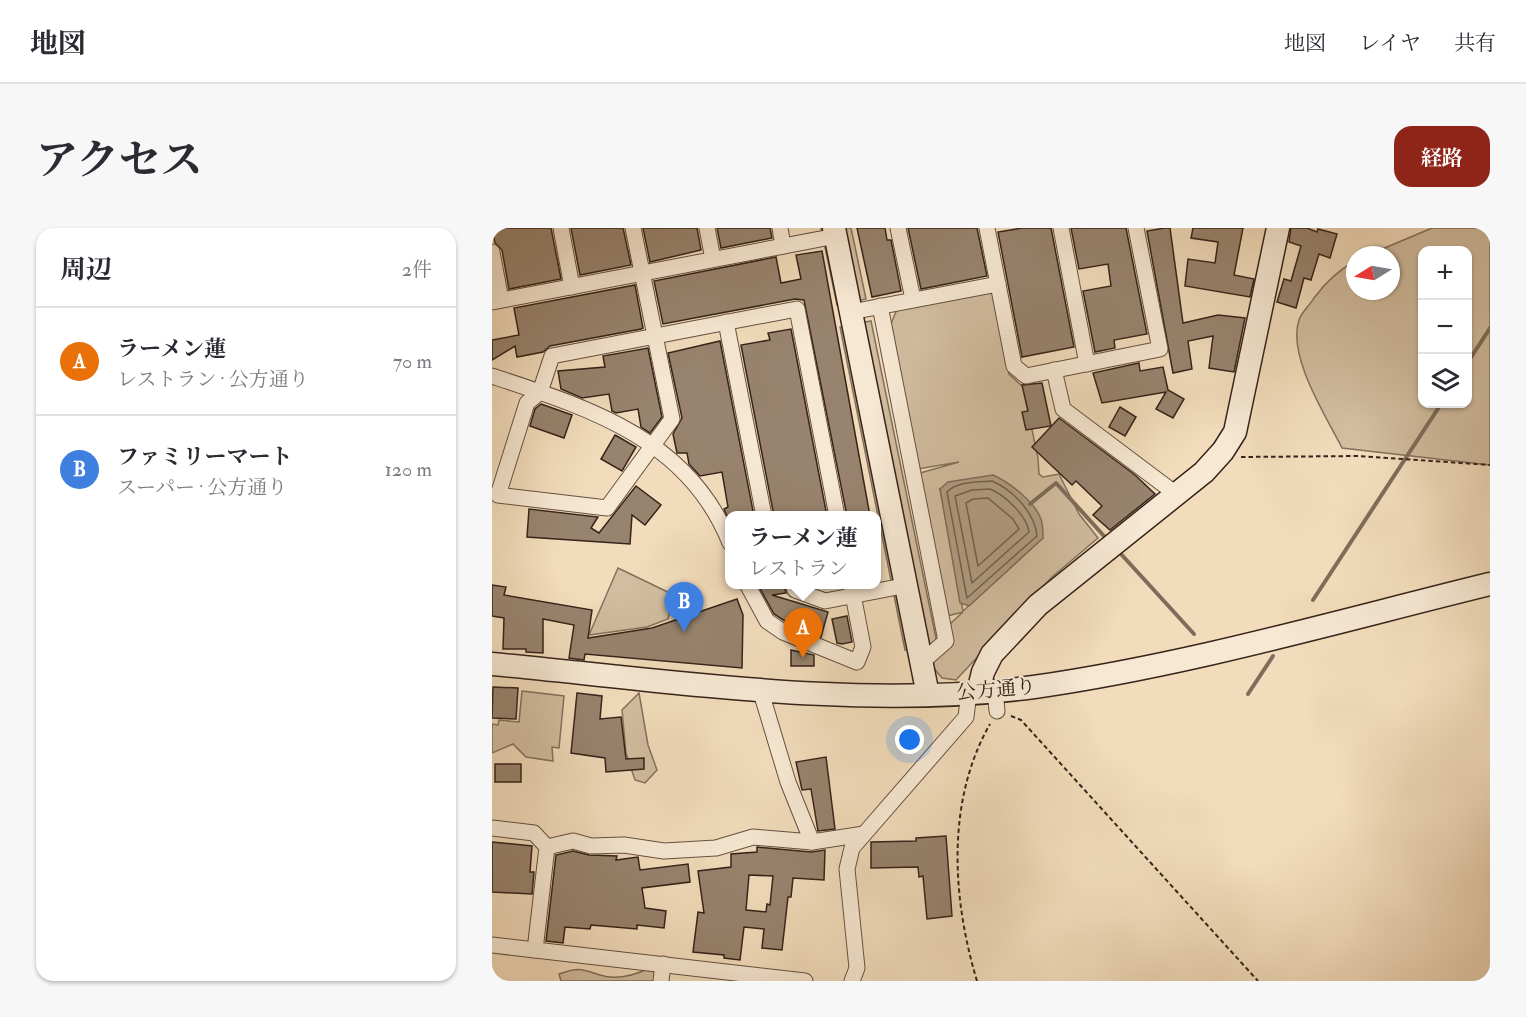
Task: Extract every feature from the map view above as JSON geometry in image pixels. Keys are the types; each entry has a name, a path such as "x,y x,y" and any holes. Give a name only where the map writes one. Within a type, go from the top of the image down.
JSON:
{"street":[{"path":"561,228 572,287"},
{"path":"633,228 656,337 672,419 607,508 498,495 527,403 540,392 552,356 656,337 797,309 836,511"},
{"path":"707,228 713,259"},
{"path":"780,228 783,246"},
{"path":"898,228 913,299"},
{"path":"987,228 1014,366 1026,376 1160,349 1136,228"},
{"path":"1061,228 1087,363"},
{"path":"852,981 857,968 847,868 852,848 985,696 983,672 993,654 1038,605 1204,472 1223,451 1235,432 1278,228"},
{"path":"492,252 497,301 783,246 835,232 891,517 908,585 928,695"},
{"path":"851,312 998,284"},
{"path":"880,306 946,640 922,662"},
{"path":"726,322 763,511"},
{"path":"1054,370 1063,409 1176,494"},
{"path":"492,376 615,421 654,445 691,480 719,517 725,533"},
{"name":"公方通り","path":"492,664 838,695 985,696 1158,665 1490,584"},
{"path":"881,587 908,585"},
{"path":"749,589 767,621 783,632 857,662 863,647 852,590 825,601 795,589"},
{"path":"760,689 788,782 812,842"},
{"path":"492,828 534,833 547,847 535,950"},
{"path":"547,847 573,841 591,846 624,845 664,851 716,848 753,837 812,842 864,834"},
{"path":"492,945 663,964 737,977 805,981"},
{"path":"661,981 663,964"}],"path":[{"path":"1223,451 1242,457 1358,456 1490,465"},
{"path":"977,981 961,909 958,853 960,805 985,696 1021,720 1258,981"}],"shaded area":[{"path":"821,228 851,228 866,299 837,305"},
{"path":"1432,228 1490,228 1490,465 1342,448 1310,386 1298,351 1297,335 1300,317 1318,292 1346,267 1346,300 1400,300 1400,246 1389,246"},
{"path":"994,291 1009,374 1023,387 1038,458 1039,474 1043,477 1059,474 1079,514 1098,538 1052,577 956,680 942,678 932,666 951,623 963,612 947,616 920,473 959,462 918,469 891,324 897,309","holes":["940,489 1043,538 963,611"]},
{"path":"871,321 937,643 905,650 881,531 881,511 877,511 840,327"},
{"path":"618,568 674,595 668,619 647,627 589,635"},
{"path":"522,691 564,696 559,748 552,747 553,761 526,757 513,744 492,753 492,724 498,725 499,720 519,722"},
{"path":"639,693 648,745 657,770 645,783 635,780 626,753 622,710"},
{"path":"650,968 659,976 658,981 561,981 559,974 580,970 606,977 619,977"}],"water":[{"path":"993,475 1014,488 1033,506 1041,519 1043,538 969,606 960,603 940,489 948,482"}],"building":[{"path":"492,228 551,228 561,279 509,289 502,250 495,243"},
{"path":"571,228 623,228 631,265 580,275"},
{"path":"643,228 697,228 701,250 650,262"},
{"path":"717,228 770,228 772,238 721,248"},
{"path":"857,228 885,228 887,240 891,240 901,291 872,297"},
{"path":"908,228 977,228 987,276 921,289"},
{"path":"1022,228 1051,228 1074,347 1022,357 998,232"},
{"path":"1071,228 1126,228 1147,334 1114,340 1115,348 1095,352 1083,291 1111,286 1108,264 1079,269"},
{"path":"1170,228 1183,323 1218,315 1245,318 1234,372 1209,368 1213,336 1188,341 1192,369 1173,373 1147,231"},
{"path":"1193,228 1243,228 1234,275 1254,279 1250,297 1185,286 1188,259 1215,263 1218,242 1191,238"},
{"path":"1291,228 1307,228 1317,232 1318,229 1337,234 1330,258 1319,254 1311,280 1304,278 1296,308 1277,302 1284,279 1291,281 1301,246 1289,242"},
{"path":"822,251 869,511 846,511 804,300 795,299 663,324 654,281 776,257 781,283 801,279 796,255"},
{"path":"635,285 643,328 550,346 543,352 517,357 515,346 492,360 492,340 519,335 514,308"},
{"path":"791,329 826,511 773,511 741,345 770,340 768,333"},
{"path":"720,341 753,511 725,511 724,509 728,507 722,472 700,476 689,464 687,453 677,453 673,434 682,418 668,353"},
{"path":"648,348 662,417 650,433 641,427 638,409 616,413 612,411 609,394 582,398 561,389 558,371 605,367 603,356"},
{"path":"1139,363 1140,371 1163,367 1168,390 1184,399 1173,418 1156,409 1166,392 1102,403 1093,373"},
{"path":"1042,383 1051,426 1026,430 1022,412 1028,411 1022,385"},
{"path":"541,404 572,415 564,438 530,426 535,409"},
{"path":"1120,407 1136,417 1125,436 1109,427"},
{"path":"1059,418 1135,475 1155,494 1110,530 1093,515 1102,506 1076,481 1072,485 1032,447"},
{"path":"615,435 636,447 622,471 601,459"},
{"path":"636,486 661,505 645,525 632,515 630,544 527,537 529,509 598,517 591,528 599,533"},
{"path":"492,585 506,587 504,595 592,610 588,638 652,628 737,599 743,615 742,668 585,654 584,660 569,658 574,625 543,619 543,653 526,652 526,649 503,649 504,618 492,616"},
{"path":"760,589 785,589 786,593 772,595 828,612 821,637 788,623 774,614"},
{"path":"847,616 852,642 837,643 832,619"},
{"path":"791,650 814,655 814,666 791,666"},
{"path":"493,687 518,688 516,719 492,718"},
{"path":"577,693 602,696 600,719 621,717 626,759 644,758 644,769 606,772 605,758 571,753"},
{"path":"826,757 835,829 818,831 811,789 802,790 796,762"},
{"path":"495,764 521,764 521,782 495,782"},
{"path":"946,836 952,916 927,919 923,876 919,877 918,867 871,868 871,842 916,841 916,838"},
{"path":"492,842 532,846 530,872 534,872 532,894 492,892"},
{"path":"757,847 811,852 825,850 824,880 793,878 791,897 788,897 782,950 762,948 764,929 744,927 740,960 724,958 724,955 693,952 698,912 704,913 698,871 731,867 731,854 757,852","holes":["749,875 773,876 770,905 767,904 766,912 746,910"]},
{"path":"573,851 589,855 617,856 616,860 638,857 640,870 688,864 690,882 642,888 645,908 666,911 664,928 637,925 637,929 591,925 590,929 565,927 563,943 546,941 556,855"}],"waterway":[{"path":"1472,356 1490,328"},
{"path":"1313,600 1438,408"},
{"path":"1030,504 1056,483 1104,536"},
{"path":"1121,554 1194,634"},
{"path":"1248,694 1273,656"}],"place":[{"name":"ファミリーマート","path":"684,632"},
{"name":"ラーメン蓮","path":"803,658"}]}
